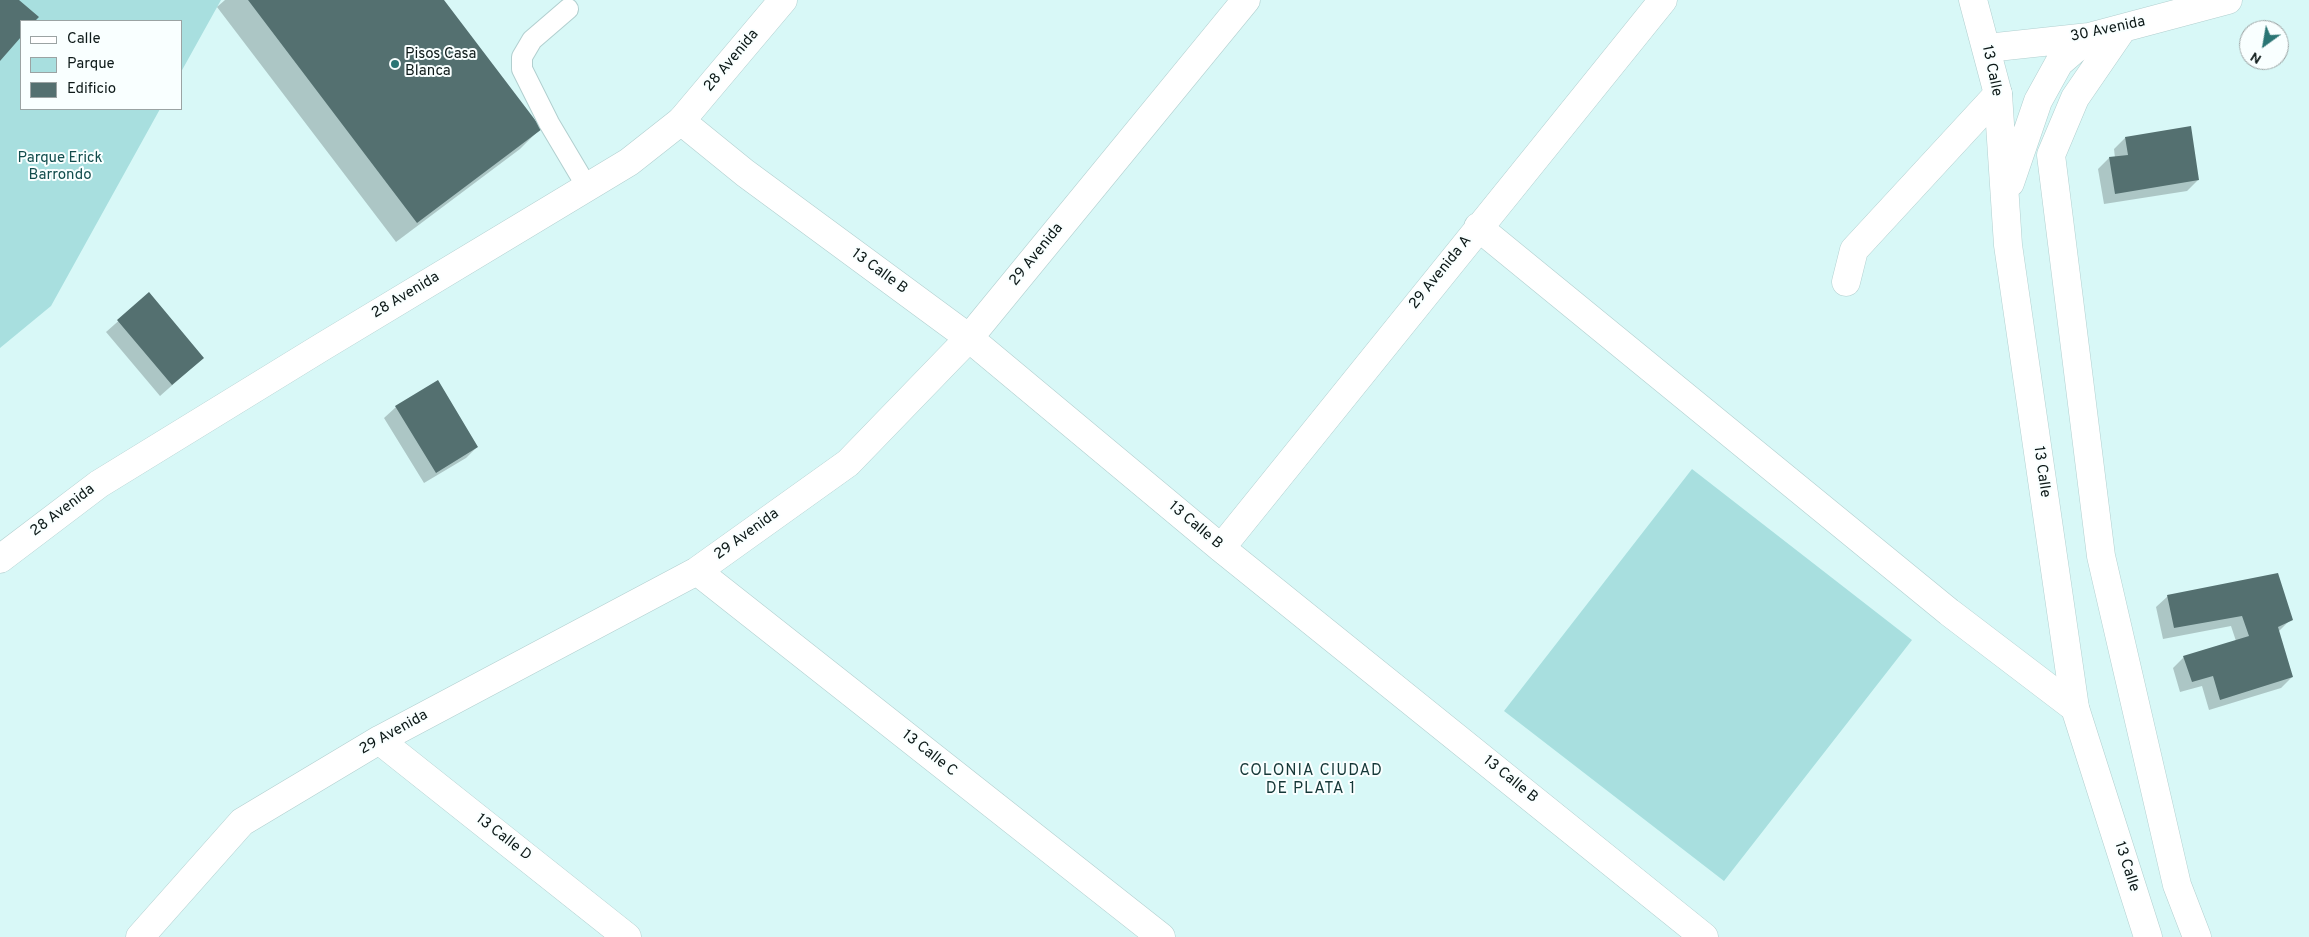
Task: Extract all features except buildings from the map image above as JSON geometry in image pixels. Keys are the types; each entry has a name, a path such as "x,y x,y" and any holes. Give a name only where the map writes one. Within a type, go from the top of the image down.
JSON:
{"street":[{"name":"28 Avenida","path":"0,559 99,484 628,162 681,121 783,0"},
{"name":"29 Avenida","path":"146,934 242,822 379,740 697,572 848,462 969,338 1246,0"},
{"name":"29 Avenida A","path":"1221,548 1663,0"},
{"name":"13 Calle","path":"1973,0 1998,94 2008,245 2075,708 2148,937"},
{"name":"30 Avenida","path":"1987,48 2088,36 2228,0"},
{"path":"2123,28 2076,98 2051,155 2101,556 2177,885 2197,937"},
{"path":"2006,197 2038,101 2059,63 2088,36"},
{"path":"1846,282 1854,250 1998,94"},
{"name":"13 Calle B","path":"681,121 745,174 969,338 1221,548 1704,937"},
{"path":"1478,227 1949,612 2075,708"},
{"name":"13 Calle C","path":"697,572 1161,937"},
{"name":"13 Calle D","path":"379,740 628,937"}],"lane":[{"path":"568,9 532,40 522,57 522,69 550,123 587,186"}],"green space":[{"name":"Parque Erick Barrondo","path":"0,0 221,0 182,70 182,20 20,20 20,110 159,110 51,306 0,348"},
{"path":"1692,469 1912,640 1724,881 1504,711"}],"place":[{"name":"Pisos Casa Blanca","path":"395,64"}],"district":[{"name":"COLONIA CIUDAD DE PLATA 1","path":"1311,781"}]}
